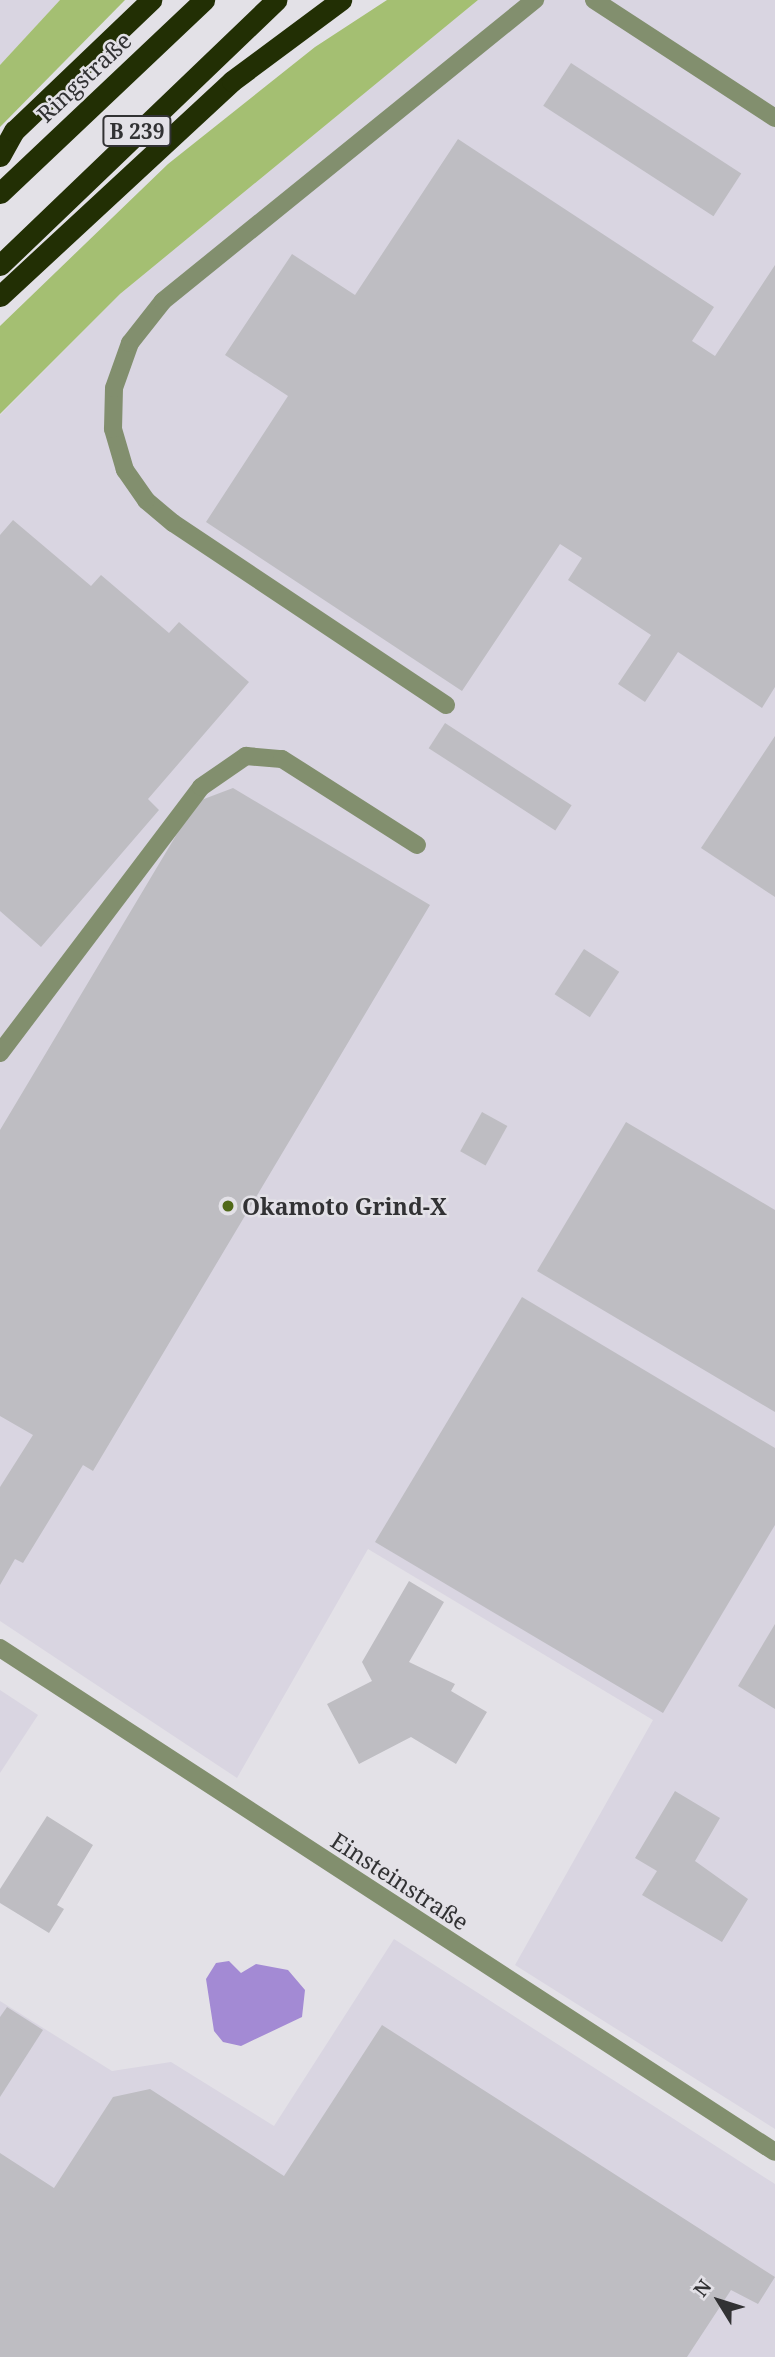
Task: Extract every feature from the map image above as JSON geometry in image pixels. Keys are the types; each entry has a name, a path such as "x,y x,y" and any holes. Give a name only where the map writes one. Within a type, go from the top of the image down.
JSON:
{"highway":[{"path":"0,156 14,131 151,0"},
{"name":"Ringstraße","path":"0,193 204,0"},
{"name":"B 239","path":"0,265 276,0"},
{"path":"0,296 232,81 341,0"}],"street":[{"path":"446,705 173,523 146,500 125,470 113,429 114,388 130,343 163,301 535,0"},
{"path":"594,0 775,118"},
{"path":"0,1053 201,787 246,756 282,759 417,845"},
{"name":"Einsteinstraße","path":"0,1648 775,2152"}],"shaded area":[{"path":"0,0 60,0 0,65"},
{"path":"478,0 775,0 775,2129 515,1965 653,1720 368,1549 237,1778 0,1621 0,415 120,294"},
{"path":"0,1690 38,1715 0,1773"},
{"path":"394,1939 775,2184 775,2357 0,2357 0,2001 112,2071 171,2062 274,2126"},
{"path":"229,1961 241,1973 256,1964 288,1970 305,1990 302,2017 241,2046 223,2042 214,2031 206,1979 216,1963"}],"green space":[{"path":"60,0 125,0 0,127 0,65"},
{"path":"387,0 478,0 120,294 0,414 0,326 168,164 315,47"}],"building":[{"path":"571,63 741,174 713,216 543,106"},
{"path":"458,139 714,307 692,341 715,356 775,265 775,687 762,708 678,652 645,702 618,684 651,635 568,580 582,558 560,544 462,691 206,522 288,396 225,355 292,254 355,295"},
{"path":"13,520 91,586 101,575 169,633 179,622 249,682 148,799 159,810 41,947 0,911 0,535"},
{"path":"445,723 572,805 555,830 429,748"},
{"path":"775,736 775,897 701,848"},
{"path":"233,788 430,905 93,1471 83,1465 23,1563 15,1559 0,1585 0,1487 33,1435 0,1416 0,1130 196,802"},
{"path":"584,949 619,972 590,1017 555,994"},
{"path":"482,1112 507,1126 486,1165 460,1151"},
{"path":"626,1122 775,1210 775,1412 537,1271"},
{"path":"522,1297 775,1448 775,1525 663,1713 375,1542"},
{"path":"409,1581 444,1602 409,1662 455,1684 451,1691 487,1712 456,1764 411,1737 359,1764 327,1704 372,1681 362,1662"},
{"path":"775,1624 775,1709 738,1686"},
{"path":"675,1791 720,1818 695,1861 748,1899 722,1942 642,1895 657,1871 635,1858"},
{"path":"47,1816 93,1845 57,1905 64,1909 49,1933 0,1903 0,1889"},
{"path":"7,2007 43,2030 0,2097 0,2017"},
{"path":"382,2025 775,2277 758,2304 731,2290 687,2357 0,2357 0,2153 54,2188 113,2097 150,2089 284,2176"}],"place":[{"name":"Okamoto Grind-X","path":"228,1206"}]}
